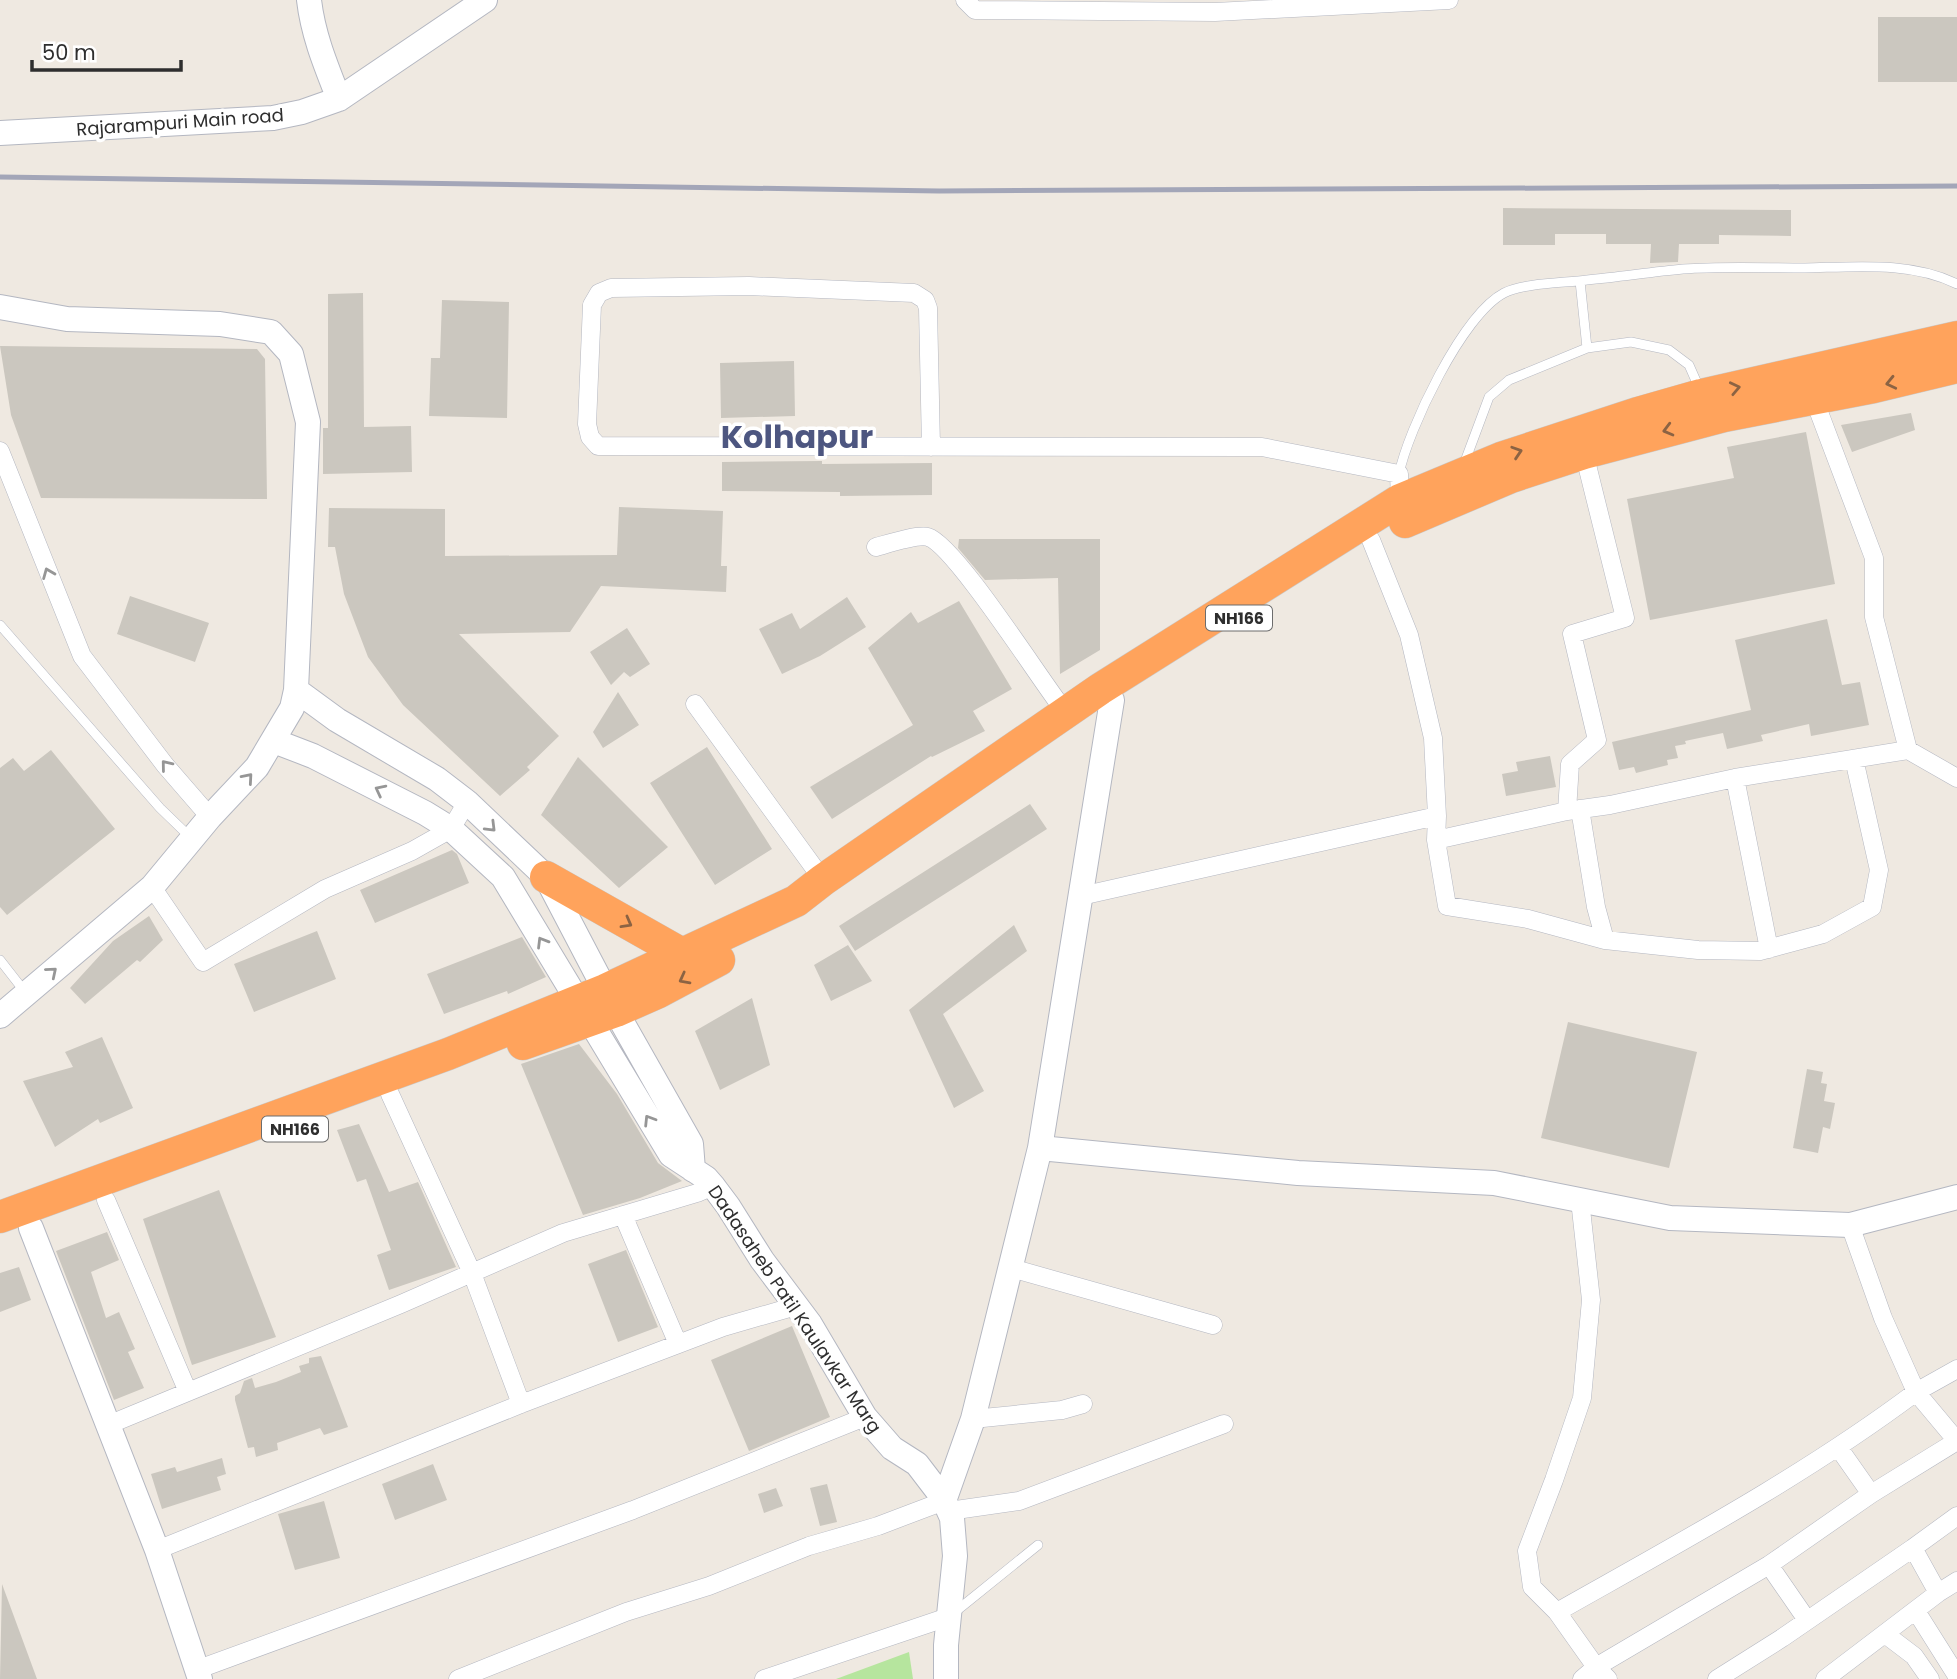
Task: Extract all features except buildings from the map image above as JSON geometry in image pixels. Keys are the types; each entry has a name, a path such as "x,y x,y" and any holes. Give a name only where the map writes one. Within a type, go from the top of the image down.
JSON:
{"highway":[{"name":"NH166","path":"1462,485 1583,430 1702,395 1955,350"},
{"name":"NH166","path":"0,1238 390,1094 597,1005 684,955 796,901 822,880 1100,689 1403,498 1511,477 1584,453 1724,416 1814,399 1955,350"},
{"name":"NH166","path":"0,1217 448,1054 597,1005 659,992 807,914 944,813 1112,700 1261,604 1371,540 1403,498"},
{"path":"546,877 684,955"}],"street":[{"path":"309,0 311,19 339,99"},
{"name":"Rajarampuri Main road","path":"0,133 273,118 302,113 339,99 485,0"},
{"path":"965,0 975,10 1215,12 1449,0"},
{"path":"931,447 929,308 925,300 914,293 749,286 611,288 599,293 592,305 587,424 590,437 598,446 931,447 1262,447 1403,498"},
{"path":"0,307 67,318 220,324 271,332 291,354 308,422 296,690 292,708 257,767 210,817 152,887 0,1016"},
{"path":"1814,399 1874,558 1874,617 1908,750"},
{"path":"0,451 82,656 165,765 210,817"},
{"path":"1584,453 1625,618 1572,634 1597,740 1570,764 1573,810 1605,940"},
{"path":"876,547 926,536 940,543 977,589 1066,713"},
{"path":"1371,540 1409,635 1433,738 1436,840 1447,906 1528,919 1605,940 1698,950 1760,951 1824,934 1872,907 1879,870 1854,759"},
{"path":"296,690 337,720 437,779 467,802 546,877 597,1005"},
{"path":"947,1506 974,1419 1040,1148 1112,700"},
{"path":"695,704 822,880"},
{"path":"274,741 326,763 451,829 503,877 597,1005"},
{"path":"1436,840 1735,778 1908,750 1957,778"},
{"path":"1735,778 1769,949"},
{"path":"152,887 203,962 326,889 412,851 451,829 467,802"},
{"path":"1081,895 1437,816"},
{"name":"Dadasaheb Patil Kaulavkar Marg","path":"597,1005 671,1155 706,1178 713,1186 762,1260 810,1324 865,1417 892,1448 917,1464 947,1506 952,1518 954,1556 946,1679"},
{"path":"390,1094 472,1273 521,1404"},
{"path":"1040,1148 1298,1173 1494,1183 1670,1218 1850,1225 1957,1197"},
{"path":"108,1425 563,1233 697,1194 713,1186"},
{"path":"106,1200 188,1392"},
{"path":"1580,1200 1591,1300 1582,1398 1527,1551 1532,1587 1557,1612 1602,1673"},
{"path":"624,1216 678,1344"},
{"path":"1582,1679 1602,1673 1769,1565 1871,1494 1957,1441 1916,1391 1883,1318 1850,1225"},
{"path":"31,1228 157,1550 198,1674 633,1510 865,1417"},
{"path":"1011,1268 1213,1325"},
{"path":"157,1550 678,1344 723,1327 796,1306"},
{"path":"1557,1612 1838,1447 1916,1391 1957,1369"},
{"path":"974,1419 1062,1410 1083,1404"},
{"path":"458,1679 626,1612 709,1586 809,1546 947,1506 1018,1501 1224,1424"},
{"path":"1838,1447 1871,1494"},
{"path":"1717,1679 1782,1638 1957,1516"},
{"path":"1913,1548 1938,1593"},
{"path":"1769,1565 1807,1620"},
{"path":"1825,1679 1957,1581"},
{"path":"1885,1634 1914,1656 1931,1679 1954,1671 1916,1611"},
{"path":"764,1679 948,1617"}],"lane":[{"path":"1403,498 1404,453 1440,375 1477,314 1504,293 1538,285 1685,269 1871,267 1913,270 1957,284"},
{"path":"1580,281 1587,348"},
{"path":"1462,485 1489,397 1509,380 1587,348 1631,342 1670,349 1689,365 1702,395"},
{"path":"0,625 160,808 192,838"},
{"path":"0,960 26,993"},
{"path":"948,1617 1038,1545"}],"green space":[{"path":"909,1652 913,1679 836,1679"}],"railway":[{"path":"0,177 939,191 1957,186"}],"district":[{"name":"Kolhapur","path":"797,436"}]}
